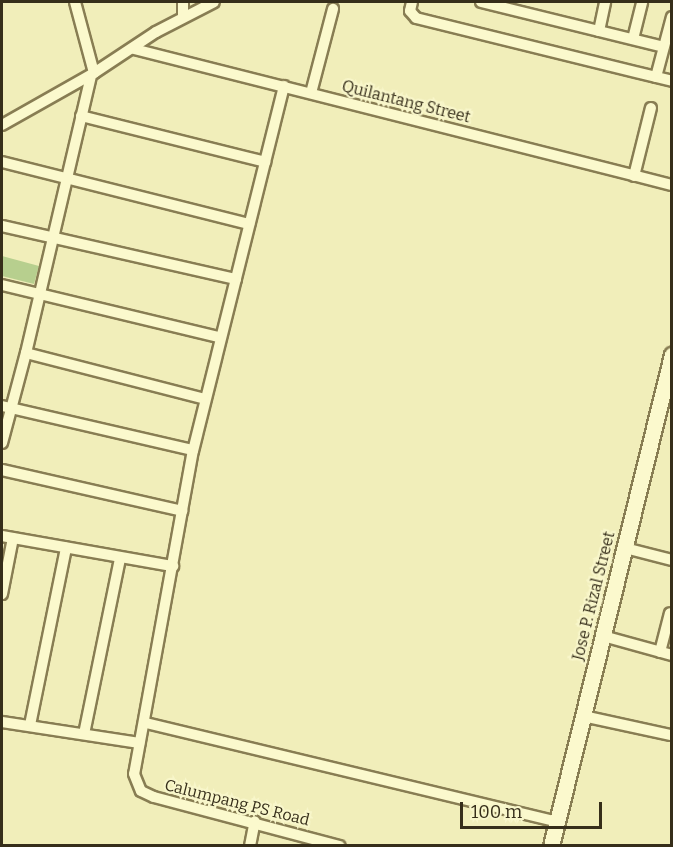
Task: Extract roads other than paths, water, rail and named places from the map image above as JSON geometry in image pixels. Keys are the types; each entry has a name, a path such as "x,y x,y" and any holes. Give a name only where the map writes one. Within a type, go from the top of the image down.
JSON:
{"street":[{"path":"2,442 6,407 27,352 92,74 75,2"},
{"path":"183,2 183,16"},
{"path":"2,111 5,123 134,49 202,4 214,2"},
{"path":"412,2 410,11 416,18 672,81"},
{"path":"482,2 494,3 664,47"},
{"path":"599,31 605,2"},
{"path":"633,39 642,2"},
{"path":"312,93 333,9"},
{"path":"656,77 672,17"},
{"name":"Quilantang Street","path":"134,49 672,185"},
{"path":"2,722 139,743 146,723 182,511 205,399 284,86"},
{"path":"634,176 651,108"},
{"path":"81,116 265,162"},
{"path":"2,162 249,224"},
{"path":"2,226 236,279"},
{"path":"2,285 219,338"},
{"path":"27,352 205,399"},
{"name":"Jose P. Rizal Street","path":"551,846 672,355"},
{"path":"6,407 194,450"},
{"path":"2,470 182,511"},
{"path":"2,536 173,566"},
{"path":"2,594 13,538"},
{"path":"30,725 66,548"},
{"path":"625,548 672,560"},
{"path":"84,734 120,558"},
{"path":"660,652 670,613"},
{"path":"603,636 672,655"},
{"path":"583,716 671,735"},
{"path":"146,723 557,822"},
{"name":"Calumpang PS Road","path":"139,743 133,767 141,791 340,846"},
{"path":"250,846 255,821"}]}
